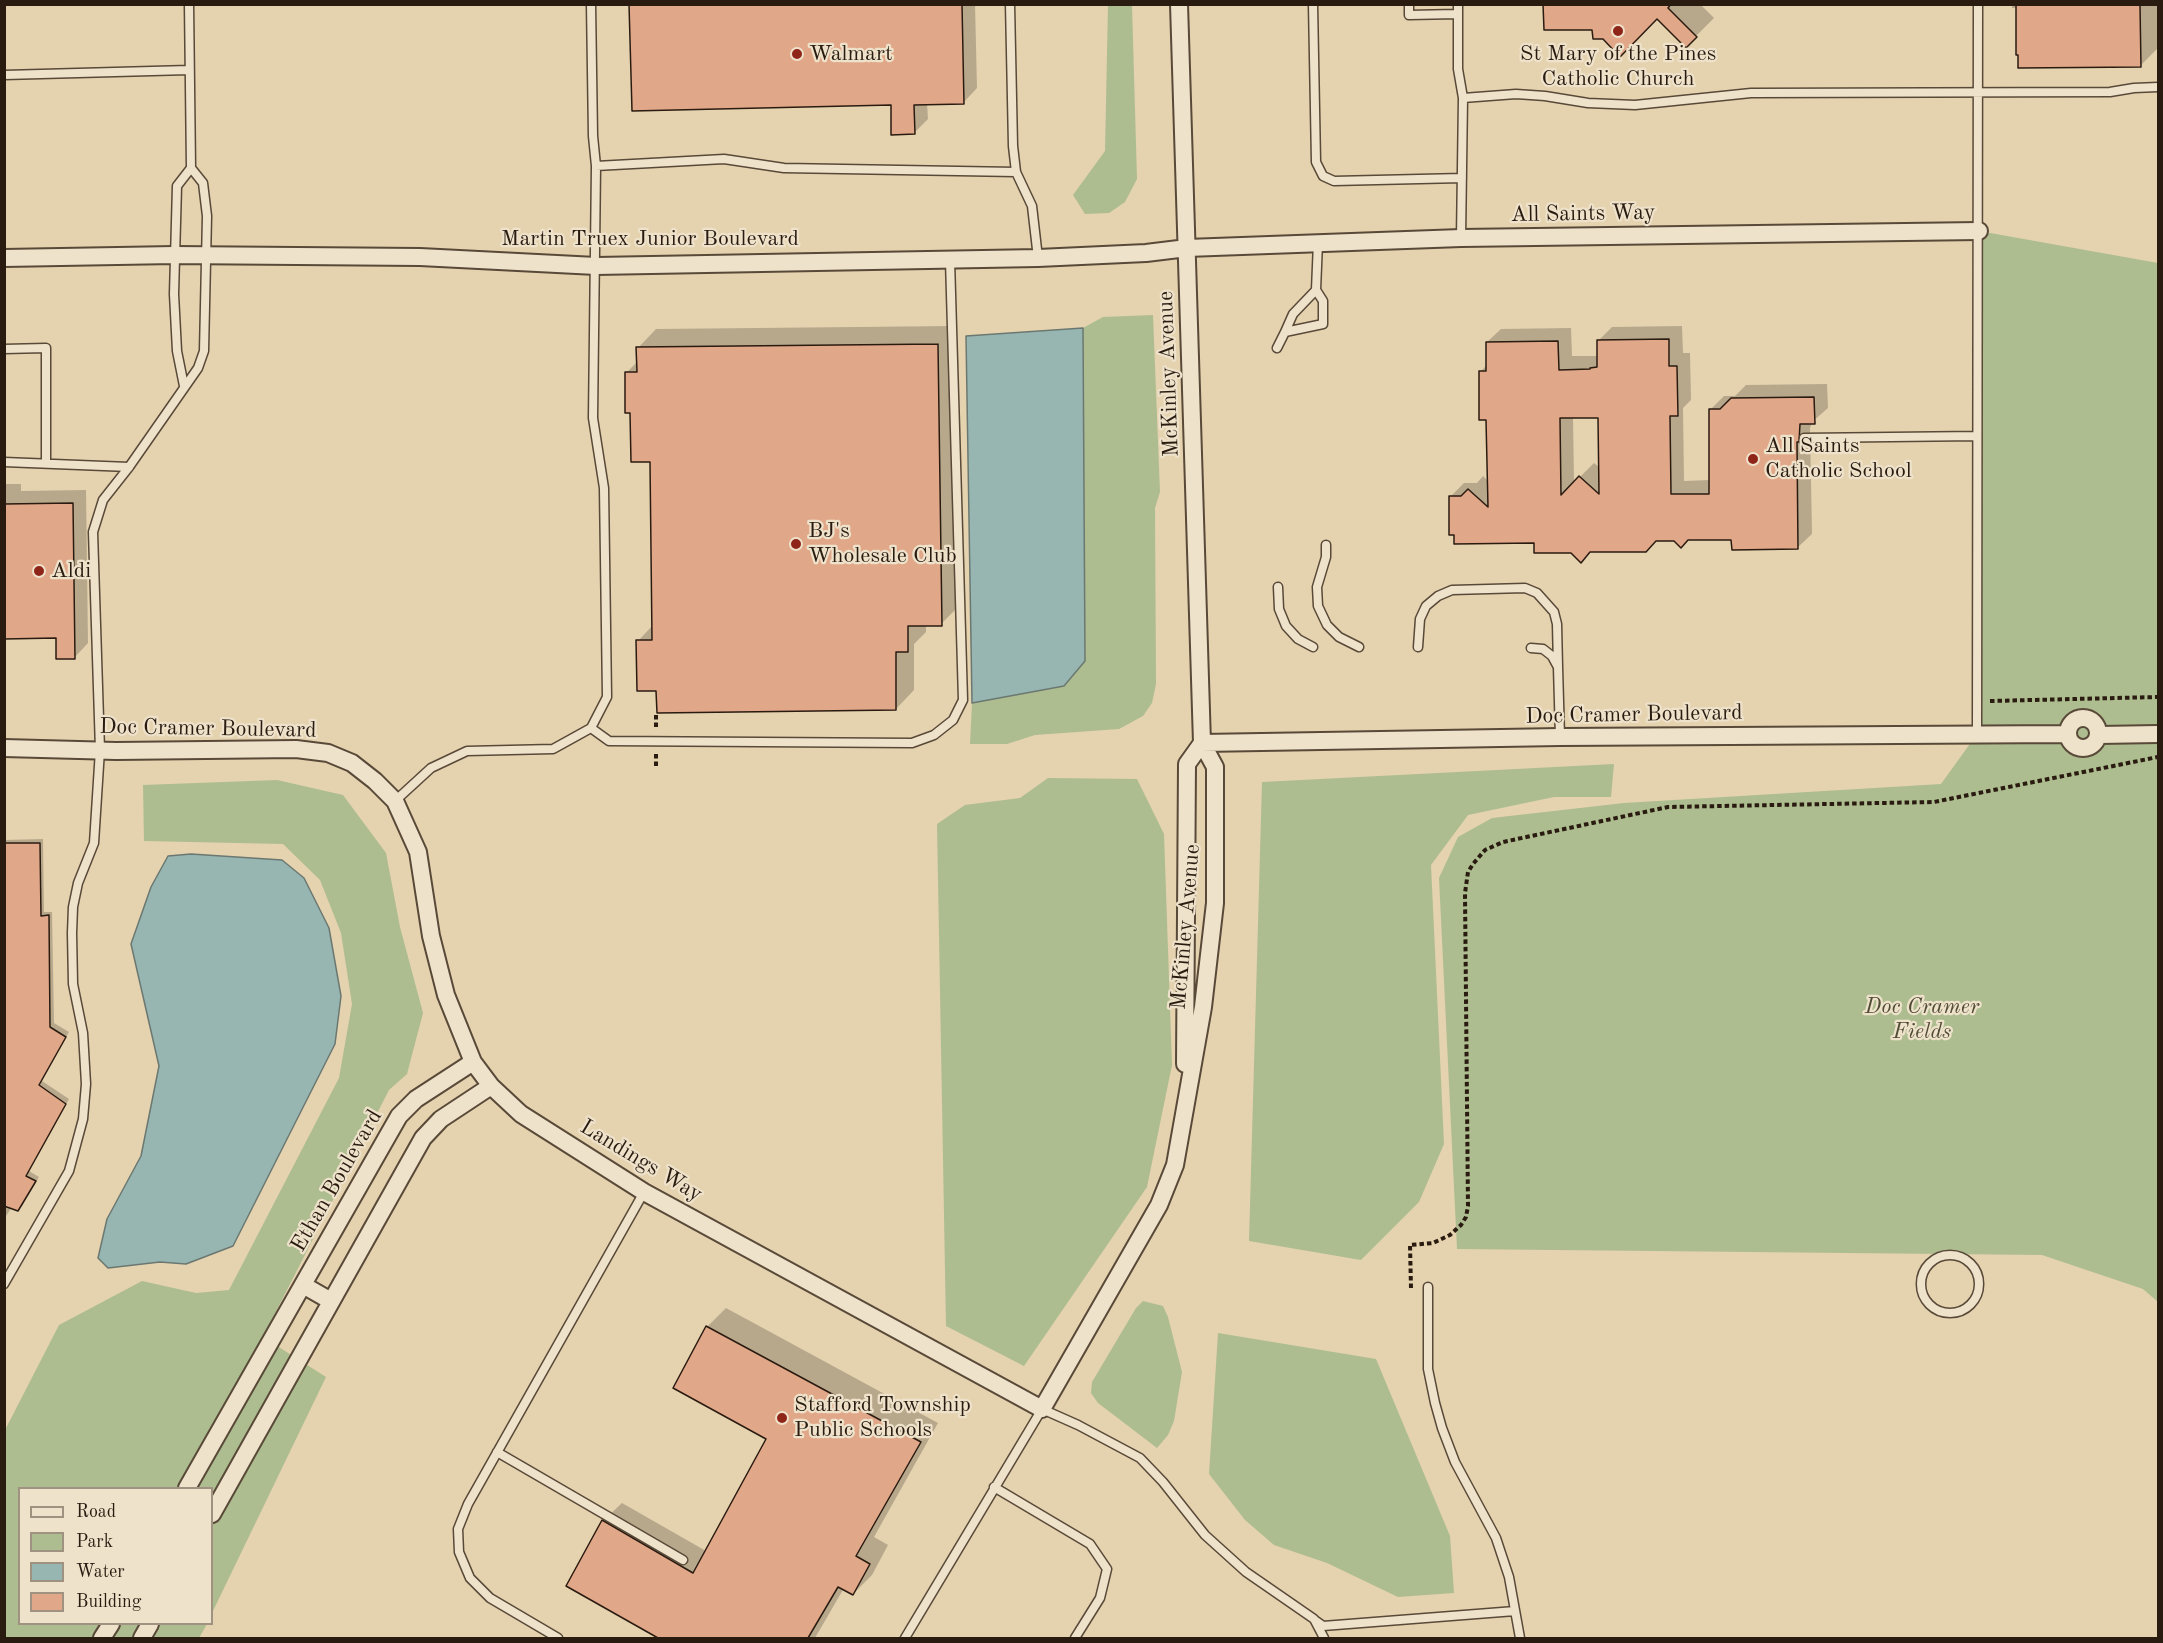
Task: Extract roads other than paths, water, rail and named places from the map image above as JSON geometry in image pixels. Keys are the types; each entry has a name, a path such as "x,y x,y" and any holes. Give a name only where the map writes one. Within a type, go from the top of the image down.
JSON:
{"street":[{"name":"McKinley Avenue","path":"1042,1409 1159,1205 1175,1165 1203,1007 1215,903 1215,767 1202,743 1179,4"},
{"name":"All Saints Way","path":"1187,248 1461,238 1978,231"},
{"name":"Martin Truex Junior Boulevard","path":"4,258 174,255 420,257 596,266 1038,258 1146,253 1187,248"},
{"name":"Doc Cramer Boulevard","path":"1202,743 1560,737 2066,734 2069,725 2085,718 2097,727 2099,735 2158,734"},
{"name":"McKinley Avenue","path":"1184,1118 1187,764 1202,743"},
{"name":"Doc Cramer Boulevard","path":"4,748 296,749 328,753 352,763 395,801"},
{"name":"Landings Way","path":"395,801 417,852 431,936 446,995 473,1062 491,1086 521,1114 644,1192 1042,1409"},
{"name":"Ethan Boulevard","path":"188,1487 399,1116 416,1099 473,1062"},
{"path":"213,1512 423,1138 441,1119 491,1086"},
{"name":"Ethan Boulevard","path":"303,1285 331,1301"},
{"path":"102,1638 110,1625"}],"lane":[{"path":"4,1284 69,1172 83,1119 86,1083 83,1033 73,984 73,916 78,883 94,843 100,750 93,532 103,500 198,369 204,351 207,216 203,183 191,168 189,4"},
{"path":"395,801 431,768 467,751 553,749 591,729 607,697 604,488 593,418 596,166 593,136 591,4"},
{"path":"1010,4 1013,146 1016,172 1032,206 1038,258"},
{"path":"1313,4 1316,162 1323,176 1334,181 1462,178"},
{"path":"1409,4 1409,15 1457,14"},
{"path":"1458,4 1458,69 1463,98 1461,238"},
{"path":"1977,734 1978,4"},
{"path":"4,75 189,70"},
{"path":"1463,98 1516,94 1588,103 1635,105 1751,93 2110,92 2158,87"},
{"path":"596,166 724,159 784,168 1016,172"},
{"path":"184,386 177,351 174,255 177,186 191,168"},
{"path":"1285,332 1323,324 1323,301 1316,290 1318,242"},
{"path":"591,729 609,741 912,743 934,735 953,720 963,700 950,260"},
{"path":"1277,348 1293,314 1316,290"},
{"path":"4,349 46,348 46,462"},
{"path":"1804,438 1977,436"},
{"path":"4,462 129,467"},
{"path":"1326,545 1326,557 1317,587 1318,606 1327,625 1339,637 1359,647"},
{"path":"1278,587 1279,609 1287,626 1298,639 1312,646"},
{"path":"1418,647 1420,619 1426,606 1437,596 1452,590 1525,588 1537,593 1554,612 1557,624 1560,737"},
{"path":"1531,648 1543,649 1552,656 1558,667"},
{"path":"558,1638 490,1598 470,1578 459,1552 458,1529 468,1504 644,1192"},
{"path":"1944,1255 1954,1255 1971,1263 1977,1272 1979,1282 1974,1301 1967,1308 1958,1312 1946,1313 1928,1304 1921,1285 1922,1275 1927,1266 1944,1255"},
{"path":"1428,1287 1428,1369 1442,1428 1455,1462 1496,1538 1509,1577 1520,1638"},
{"path":"905,1638 1042,1409 1140,1458 1163,1482 1205,1535 1246,1572 1323,1626 1515,1611"},
{"path":"497,1452 683,1560"},
{"path":"994,1487 1090,1544 1107,1569 1100,1598 1075,1638"},
{"path":"1314,1619 1324,1638"}],"water":[{"path":"1083,328 1085,661 1064,686 972,703 966,336"},
{"path":"191,854 282,860 304,878 329,928 341,996 335,1044 233,1246 186,1264 160,1262 108,1268 98,1258 107,1219 141,1156 159,1066 131,944 151,887 168,856"}],"place":[{"name":"St Mary of the Pines Catholic Church","path":"1618,31"},
{"name":"Walmart","path":"797,54"},
{"name":"All Saints Catholic School","path":"1753,459"},
{"name":"BJ's Wholesale Club","path":"796,544"},
{"name":"Aldi","path":"39,571"},
{"name":"Stafford Township Public Schools","path":"782,1418"}],"park label":[{"name":"Doc Cramer Fields","path":"1922,1020"}]}
